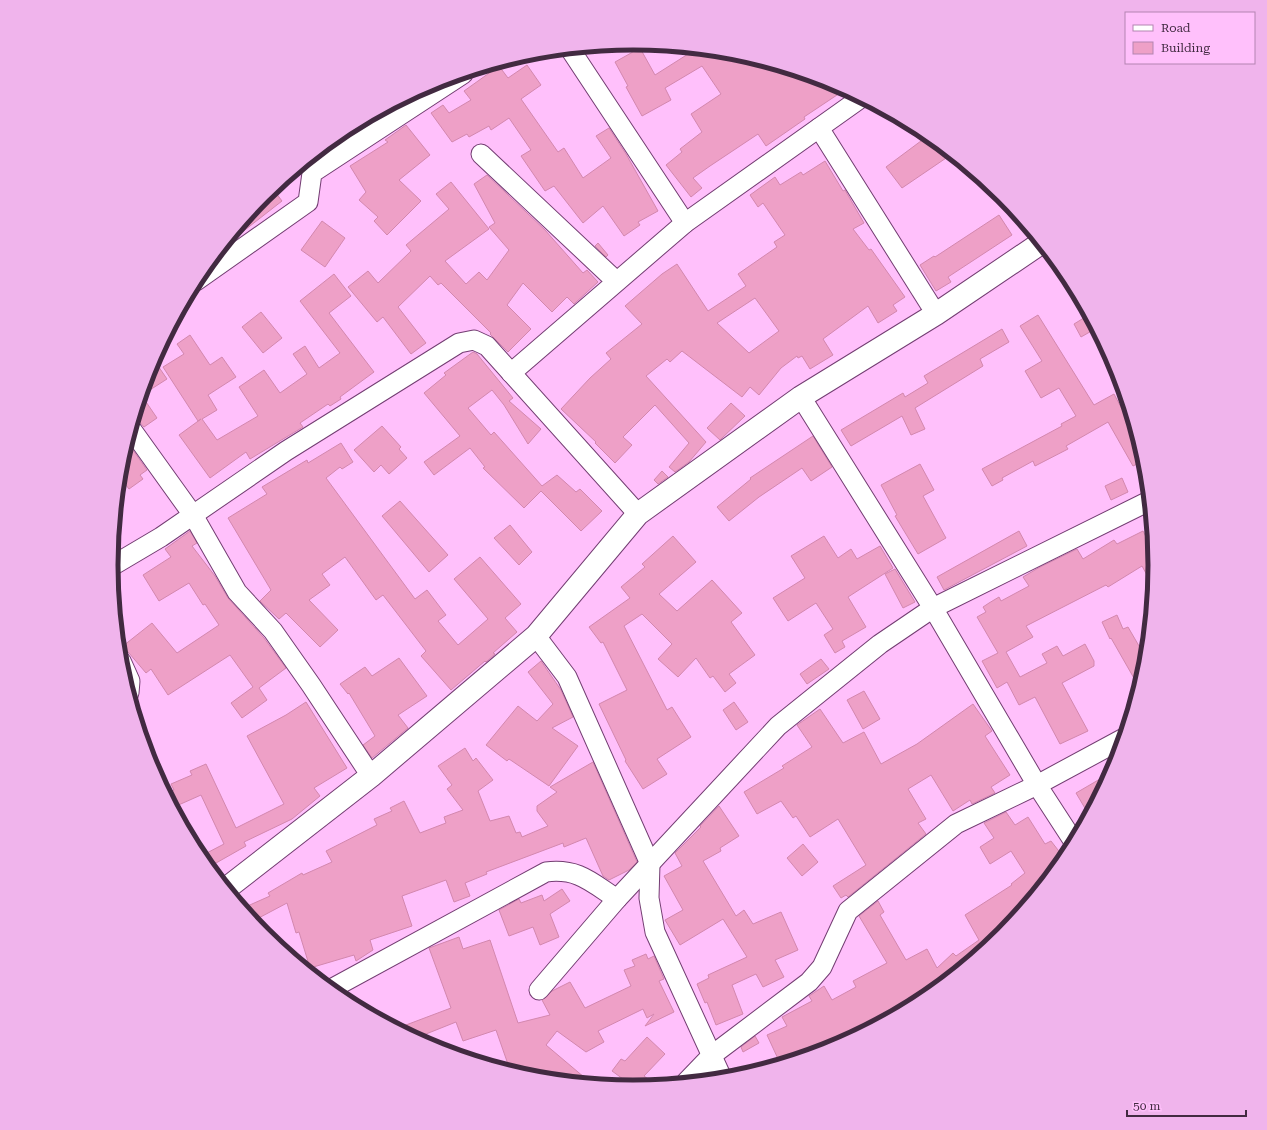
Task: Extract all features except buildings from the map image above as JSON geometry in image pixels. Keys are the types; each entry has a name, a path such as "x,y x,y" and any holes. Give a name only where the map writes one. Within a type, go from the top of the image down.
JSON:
{"street":[{"path":"573,53 685,223"},
{"path":"211,270 308,202 312,173 446,85"},
{"path":"511,373 685,223 857,101"},
{"path":"819,128 936,314"},
{"path":"481,154 616,281"},
{"path":"230,885 371,776 536,636 638,514 801,397 936,314 1037,245"},
{"path":"118,562 161,537 286,451 459,343 474,340 481,342 511,373 638,514"},
{"path":"801,397 933,608 1037,785 1071,837"},
{"path":"135,435 193,515 237,592 273,631 311,685 371,776"},
{"path":"539,990 616,900 778,726 880,644 933,608 1144,503"},
{"path":"536,636 567,677 650,864 649,898 655,932 719,1073"},
{"path":"691,1077 711,1056 809,982 822,967 848,911 956,824 1037,785 1117,742"},
{"path":"337,986 546,872 562,870 573,873 616,900"}]}
